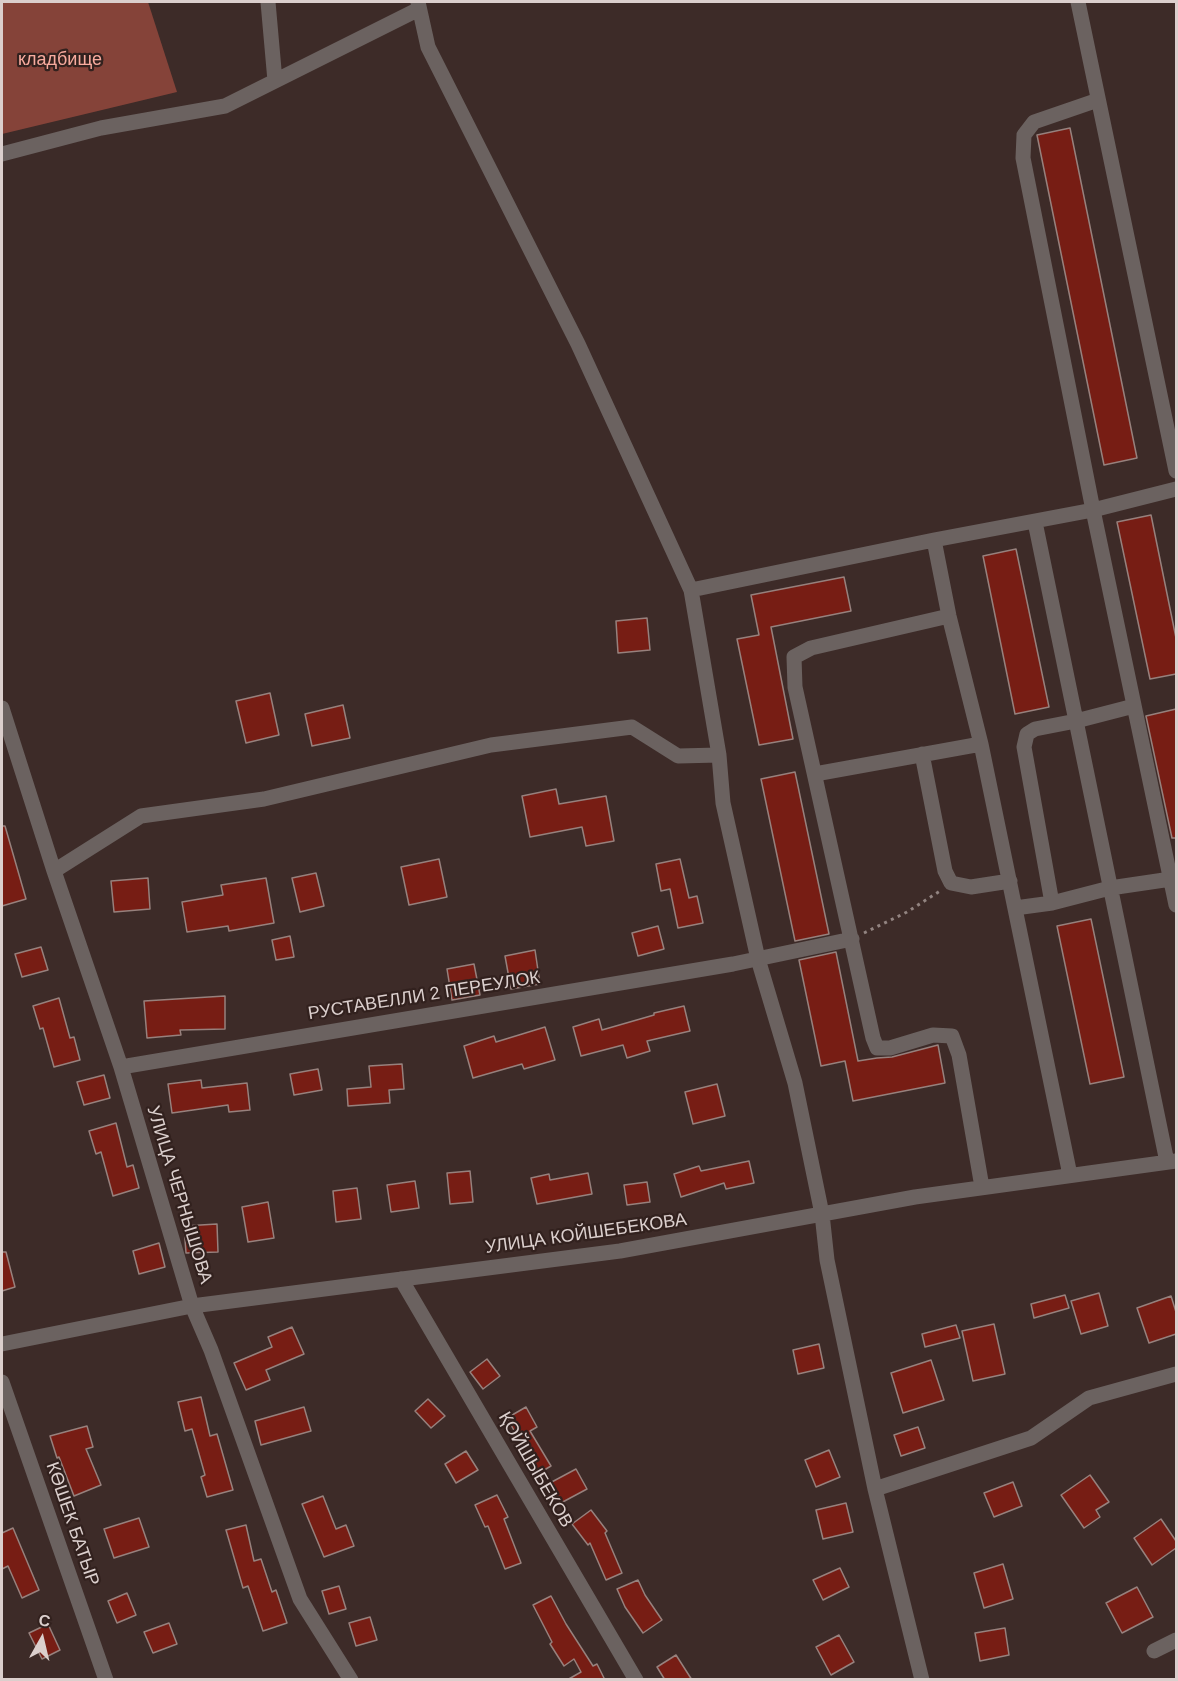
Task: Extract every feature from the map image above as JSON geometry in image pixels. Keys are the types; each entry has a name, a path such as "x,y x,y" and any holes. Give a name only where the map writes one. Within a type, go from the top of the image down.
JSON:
{"street":[{"path":"267,2 275,81"},
{"path":"1077,2 1170,406 1176,471"},
{"path":"2,154 102,128 225,106 419,5 428,47 578,344 691,590 719,755 723,803 759,959 795,1083 822,1214 827,1260 875,1489 922,1680"},
{"path":"1098,100 1034,122 1024,135 1023,158 1093,510 1176,905"},
{"path":"691,590 1093,510 1176,489"},
{"path":"1035,522 1110,888 1172,1161"},
{"path":"934,540 949,616 981,744 1070,1175"},
{"path":"949,616 811,648 794,657 795,687 873,1038 878,1048 890,1048 933,1035 952,1036 959,1055 982,1187"},
{"path":"1052,903 1024,747 1027,734 1035,729 1134,706"},
{"name":"УЛИЦА ЧЕРНЫШОВА","path":"2,708 54,871 121,1067 192,1306 300,1599 351,1680"},
{"path":"54,871 141,816 264,799 491,745 632,727 678,756 719,755"},
{"path":"815,774 981,744"},
{"path":"922,754 945,871 951,883 971,887 1010,882"},
{"path":"1015,908 1052,903 1110,888 1171,879"},
{"name":"РУСТАВЕЛЛИ 2 ПЕРЕУЛОК","path":"121,1067 733,964 852,939"},
{"name":"УЛИЦА КОЙШЕБЕКОВА","path":"2,1344 192,1306 620,1251 915,1197 1172,1161"},
{"name":"ҚОЙШЫБЕКОВ","path":"401,1280 636,1680"},
{"path":"875,1489 1031,1438 1089,1398 1176,1374"},
{"name":"КӨШЕК БАТЫР","path":"2,1382 106,1680"},
{"path":"1154,1651 1176,1640"}],"path":[{"path":"852,939 907,912 951,883"}],"green space":[{"name":"кладбище","path":"2,2 148,2 177,92 2,134"}],"building":[{"path":"1070,128 1137,458 1104,465 1037,135"},
{"path":"1151,515 1176,638 1176,674 1150,679 1117,522"},
{"path":"1016,549 1049,707 1015,714 983,556"},
{"path":"844,577 851,611 771,627 793,739 759,745 737,639 759,635 751,595"},
{"path":"647,618 650,650 618,653 616,621"},
{"path":"270,693 279,735 246,743 236,701"},
{"path":"343,705 350,738 312,746 305,714"},
{"path":"1176,709 1176,838 1172,838 1146,716"},
{"path":"795,772 829,934 795,941 761,779"},
{"path":"556,789 559,804 606,796 614,841 586,846 582,827 530,837 522,796"},
{"path":"2,826 5,826 26,899 2,906"},
{"path":"439,859 447,897 409,905 401,867"},
{"path":"680,859 689,898 697,896 703,923 678,928 670,889 661,891 656,864"},
{"path":"316,873 324,906 300,912 292,878"},
{"path":"148,878 150,909 114,912 111,881"},
{"path":"266,878 274,923 229,931 228,926 187,932 182,902 223,895 221,885"},
{"path":"1091,919 1124,1077 1090,1084 1057,926"},
{"path":"658,926 664,949 638,956 632,933"},
{"path":"290,936 294,957 276,960 272,940"},
{"path":"41,947 48,970 22,977 15,954"},
{"path":"535,950 540,984 511,989 505,956"},
{"path":"836,952 858,1061 892,1057 938,1045 945,1083 853,1101 845,1061 821,1066 799,960"},
{"path":"474,964 480,995 452,1000 447,969"},
{"path":"225,996 225,1029 180,1030 181,1035 147,1038 144,1001"},
{"path":"59,998 70,1038 74,1037 80,1060 54,1067 43,1028 40,1029 33,1006"},
{"path":"684,1006 690,1031 647,1041 650,1051 627,1058 623,1045 581,1056 573,1027 599,1019 602,1030"},
{"path":"545,1027 555,1060 524,1069 522,1064 473,1078 464,1046 494,1036 496,1042"},
{"path":"402,1064 404,1089 389,1090 390,1103 348,1106 347,1089 371,1087 369,1066"},
{"path":"318,1069 322,1090 294,1095 290,1074"},
{"path":"104,1075 110,1098 84,1105 77,1082"},
{"path":"201,1080 202,1088 247,1083 250,1110 229,1112 228,1105 172,1113 168,1084"},
{"path":"717,1084 725,1116 693,1124 685,1092"},
{"path":"116,1123 127,1167 133,1165 139,1188 113,1196 101,1152 96,1154 89,1131"},
{"path":"749,1161 754,1183 726,1189 724,1183 681,1197 674,1174 699,1166 701,1171"},
{"path":"470,1171 473,1202 450,1204 447,1173"},
{"path":"588,1173 592,1194 537,1204 531,1178 549,1174 550,1180"},
{"path":"415,1181 419,1208 391,1212 387,1185"},
{"path":"647,1182 650,1202 627,1205 624,1185"},
{"path":"357,1188 361,1219 336,1222 333,1191"},
{"path":"268,1202 274,1238 248,1242 242,1207"},
{"path":"217,1224 218,1252 186,1253 184,1226"},
{"path":"159,1243 165,1267 139,1274 133,1251"},
{"path":"2,1252 6,1252 15,1287 2,1291"},
{"path":"1099,1293 1108,1326 1081,1334 1071,1301"},
{"path":"1065,1295 1069,1308 1034,1318 1031,1304"},
{"path":"1171,1296 1176,1312 1176,1334 1149,1343 1137,1308"},
{"path":"994,1324 1005,1374 973,1381 962,1331"},
{"path":"956,1325 960,1338 925,1347 922,1334"},
{"path":"292,1327 304,1354 266,1370 270,1380 246,1390 234,1363 272,1347 268,1337"},
{"path":"819,1344 824,1368 798,1374 793,1350"},
{"path":"487,1359 500,1376 483,1389 470,1372"},
{"path":"931,1360 944,1400 903,1413 891,1373"},
{"path":"201,1397 210,1436 217,1434 233,1490 207,1497 201,1477 205,1475 192,1429 185,1431 178,1402"},
{"path":"428,1399 445,1416 431,1428 415,1411"},
{"path":"304,1407 311,1431 261,1445 255,1421"},
{"path":"526,1407 537,1427 530,1431 551,1466 534,1476 524,1458 528,1455 507,1418"},
{"path":"87,1426 93,1447 86,1449 101,1485 74,1496 50,1436"},
{"path":"918,1427 925,1448 901,1456 894,1435"},
{"path":"829,1450 840,1477 816,1487 805,1460"},
{"path":"466,1451 478,1470 456,1483 445,1464"},
{"path":"576,1469 587,1489 559,1504 548,1484"},
{"path":"1090,1475 1109,1502 1096,1510 1100,1517 1084,1528 1061,1495"},
{"path":"1013,1482 1022,1506 994,1517 984,1493"},
{"path":"497,1495 508,1517 504,1519 521,1563 505,1569 488,1526 485,1527 475,1505"},
{"path":"323,1496 336,1529 346,1525 354,1546 324,1557 302,1504"},
{"path":"846,1503 853,1532 823,1539 816,1510"},
{"path":"591,1510 607,1531 605,1533 622,1573 606,1580 590,1543 588,1545 572,1524"},
{"path":"139,1518 149,1547 114,1558 104,1529"},
{"path":"1161,1519 1176,1541 1176,1548 1152,1565 1134,1538"},
{"path":"246,1525 254,1561 261,1559 272,1592 276,1590 287,1623 263,1631 248,1586 243,1588 226,1530"},
{"path":"13,1528 39,1590 22,1598 8,1566 2,1569 2,1533"},
{"path":"1003,1564 1013,1599 984,1608 974,1573"},
{"path":"840,1568 849,1587 823,1600 813,1580"},
{"path":"638,1580 662,1620 643,1633 625,1607 617,1589"},
{"path":"339,1586 346,1609 329,1614 322,1591"},
{"path":"1137,1587 1153,1617 1122,1633 1106,1603"},
{"path":"127,1593 136,1615 117,1623 108,1601"},
{"path":"551,1596 593,1666 597,1664 605,1680 567,1680 581,1672 574,1659 564,1666 550,1644 552,1642 533,1605"},
{"path":"370,1617 377,1640 356,1646 349,1623"},
{"path":"169,1623 177,1644 153,1653 144,1632"},
{"path":"48,1624 60,1650 42,1659 29,1633"},
{"path":"1005,1628 1009,1655 980,1661 975,1633"},
{"path":"839,1635 854,1662 831,1675 816,1647"},
{"path":"676,1655 692,1680 665,1680 657,1667"}]}
